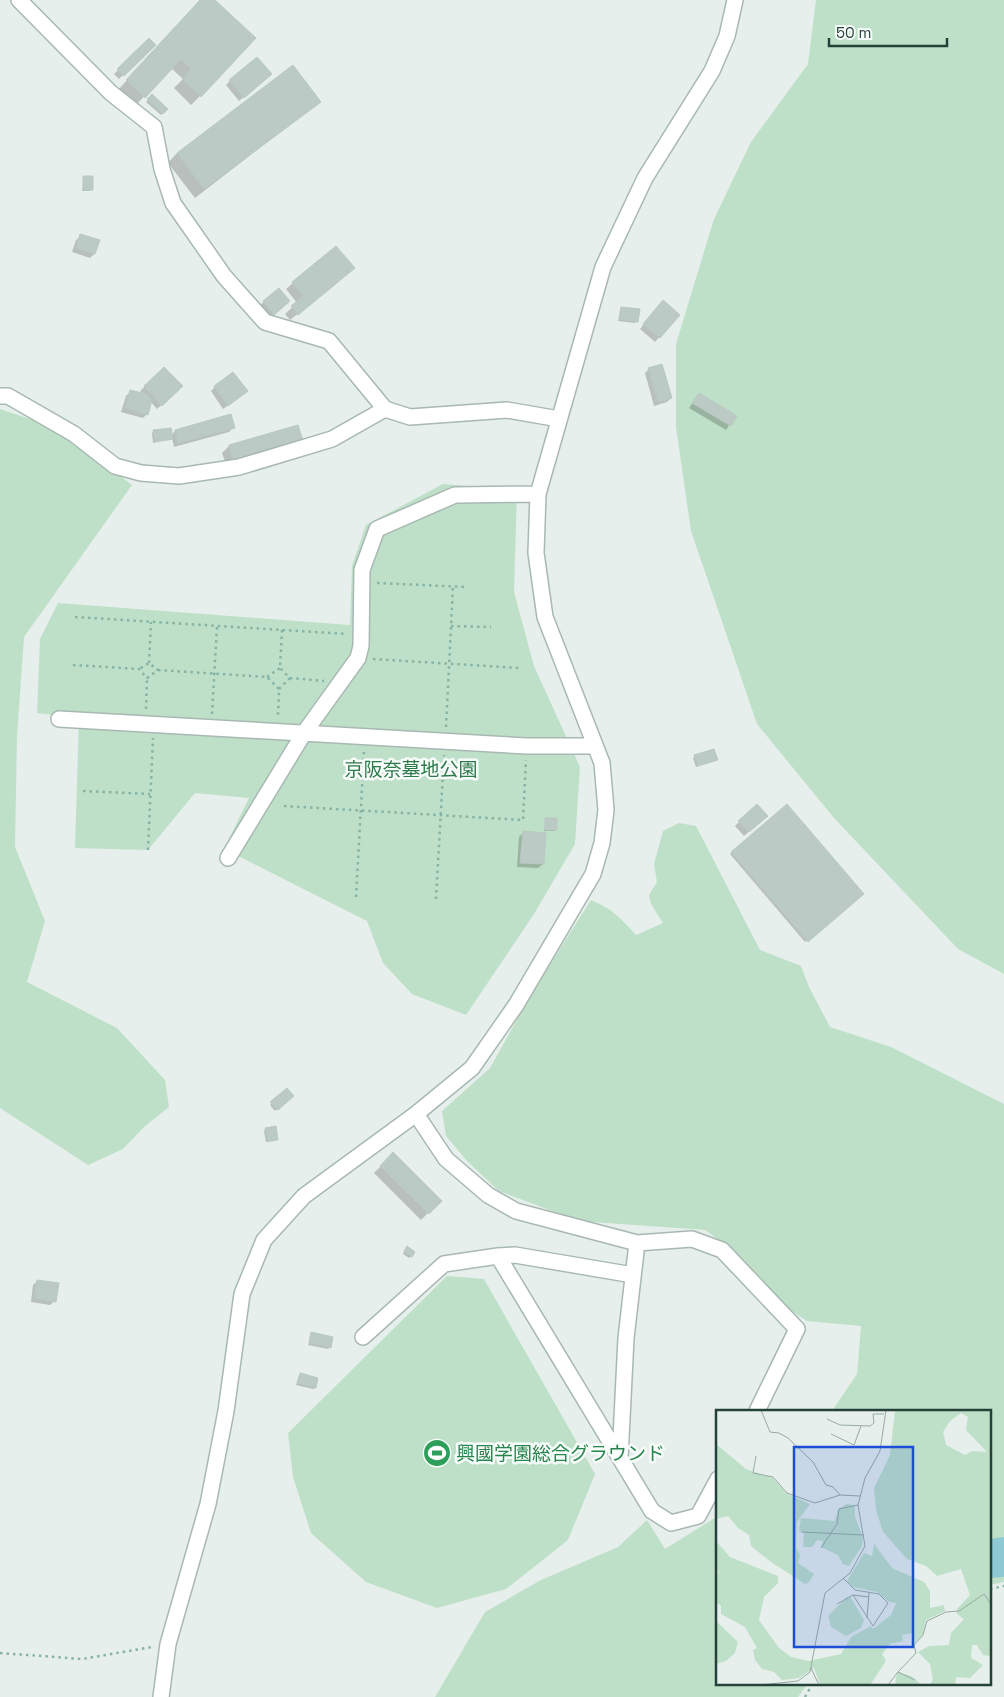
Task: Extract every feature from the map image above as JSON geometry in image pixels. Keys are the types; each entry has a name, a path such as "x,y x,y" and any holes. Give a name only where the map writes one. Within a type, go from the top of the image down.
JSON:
{"street":[{"path":"19,0 111,93 154,127 162,169 173,203 224,276 264,322 329,340 385,409 410,417 507,410 559,419"},
{"path":"161,1697 168,1644 208,1504 226,1411 242,1294 264,1240 304,1196 416,1114 472,1068 516,1005 593,874 602,843 606,810 602,763 545,617 536,553 538,494 603,267 645,178 712,71 727,36 735,0"},
{"path":"0,396 8,396 74,434 114,466 141,473 179,476 239,467 332,439 385,409"},
{"path":"228,858 304,733 358,658 361,635 362,570 378,529 455,495 538,494"},
{"path":"59,719 527,746 595,746"},
{"path":"416,1114 446,1160 488,1195 509,1207 564,1225 637,1243 692,1239 722,1250 797,1329 757,1410"},
{"path":"620,1458 626,1338 637,1243"},
{"path":"363,1337 444,1264 515,1255 633,1275"},
{"path":"498,1256 652,1511 671,1523 698,1516 716,1483"}],"path":[{"path":"362,582 466,587"},
{"path":"75,617 361,635"},
{"path":"149,663 151,622"},
{"path":"211,728 217,626"},
{"path":"451,626 491,627"},
{"path":"282,630 280,668 290,678 341,682"},
{"path":"358,658 519,668"},
{"path":"73,665 139,669 149,663"},
{"path":"149,663 158,670 267,677 280,688"},
{"path":"267,677 280,668"},
{"path":"139,669 147,678 150,794 148,850"},
{"path":"147,678 158,670"},
{"path":"276,731 280,688 290,678"},
{"path":"356,897 365,736"},
{"path":"284,806 523,820 527,746"},
{"path":"83,791 150,794"},
{"path":"0,1652 82,1660 168,1644"},
{"path":"805,1697 812,1684"}],"green space":[{"path":"816,0 1004,0 1004,974 958,949 834,818 757,724 691,531 676,427 676,344 714,219 751,142 808,64"},
{"path":"0,409 39,422 93,455 132,485 24,637 17,737 15,847 45,921 27,982 117,1028 165,1080 169,1107 144,1127 123,1149 88,1165 0,1108"},
{"name":"京阪奈墓地公園","path":"443,484 517,490 514,592 534,666 580,767 575,844 534,914 466,1015 412,994 383,963 367,921 224,849 249,798 195,793 148,850 75,848 79,718 37,713 40,639 58,603 350,625 352,566 366,525"},
{"path":"679,823 696,826 760,950 801,966 809,987 830,1027 891,1047 1004,1104 1004,1582 992,1585 992,1410 833,1410 857,1374 861,1326 807,1321 778,1302 726,1245 705,1230 579,1221 499,1191 467,1161 446,1136 442,1111 490,1068 533,991 591,900 616,914 636,935 663,923 651,904 649,895 657,882 654,864 663,831"},
{"name":"興國学園総合グラウンド","path":"447,1276 484,1279 595,1474 568,1540 506,1589 437,1608 366,1582 311,1533 293,1477 288,1433"},
{"path":"716,1517 716,1684 807,1684 798,1697 435,1697 485,1612 541,1580 618,1547 647,1520 665,1549"}],"water":[{"path":"1004,1537 1004,1577 992,1578 992,1539"}],"building":[{"path":"200,0 215,0 256,38 201,97 182,79 191,69 181,59 145,98 126,80"},
{"path":"149,38 156,45 124,76 117,69"},
{"path":"257,57 272,74 244,98 229,80"},
{"path":"293,65 321,102 204,189 177,153"},
{"path":"152,94 168,109 163,114 147,99"},
{"path":"83,176 93,176 93,190 83,190"},
{"path":"80,234 100,240 95,254 76,248"},
{"path":"336,246 355,268 298,315 291,306 303,296 292,282"},
{"path":"279,288 290,301 274,315 263,301"},
{"path":"663,300 680,315 660,338 643,324"},
{"path":"621,307 640,309 638,322 619,319"},
{"path":"662,364 672,398 658,402 648,368"},
{"path":"164,367 183,386 162,406 144,386"},
{"path":"233,372 248,391 228,406 214,386"},
{"path":"130,390 146,394 152,400 148,415 125,408"},
{"path":"699,393 737,416 731,426 692,403"},
{"path":"231,414 235,428 178,443 175,430"},
{"path":"298,425 303,441 233,461 229,445"},
{"path":"171,428 173,439 155,442 153,430"},
{"path":"714,749 718,760 698,766 694,755"},
{"path":"757,804 768,816 749,832 738,821"},
{"path":"787,804 864,894 808,942 731,852"},
{"path":"545,818 557,818 557,830 545,830"},
{"path":"523,831 546,833 544,864 520,863"},
{"path":"287,1088 294,1096 278,1110 270,1102"},
{"path":"276,1126 278,1140 268,1141 265,1128"},
{"path":"393,1152 442,1201 429,1214 380,1166"},
{"path":"407,1246 415,1252 412,1257 404,1251"},
{"path":"37,1280 59,1283 56,1302 34,1298"},
{"path":"311,1332 333,1337 331,1348 309,1343"},
{"path":"300,1373 318,1378 316,1388 297,1383"}],"place":[{"name":"興國学園総合グラウンド","path":"437,1453"}]}
